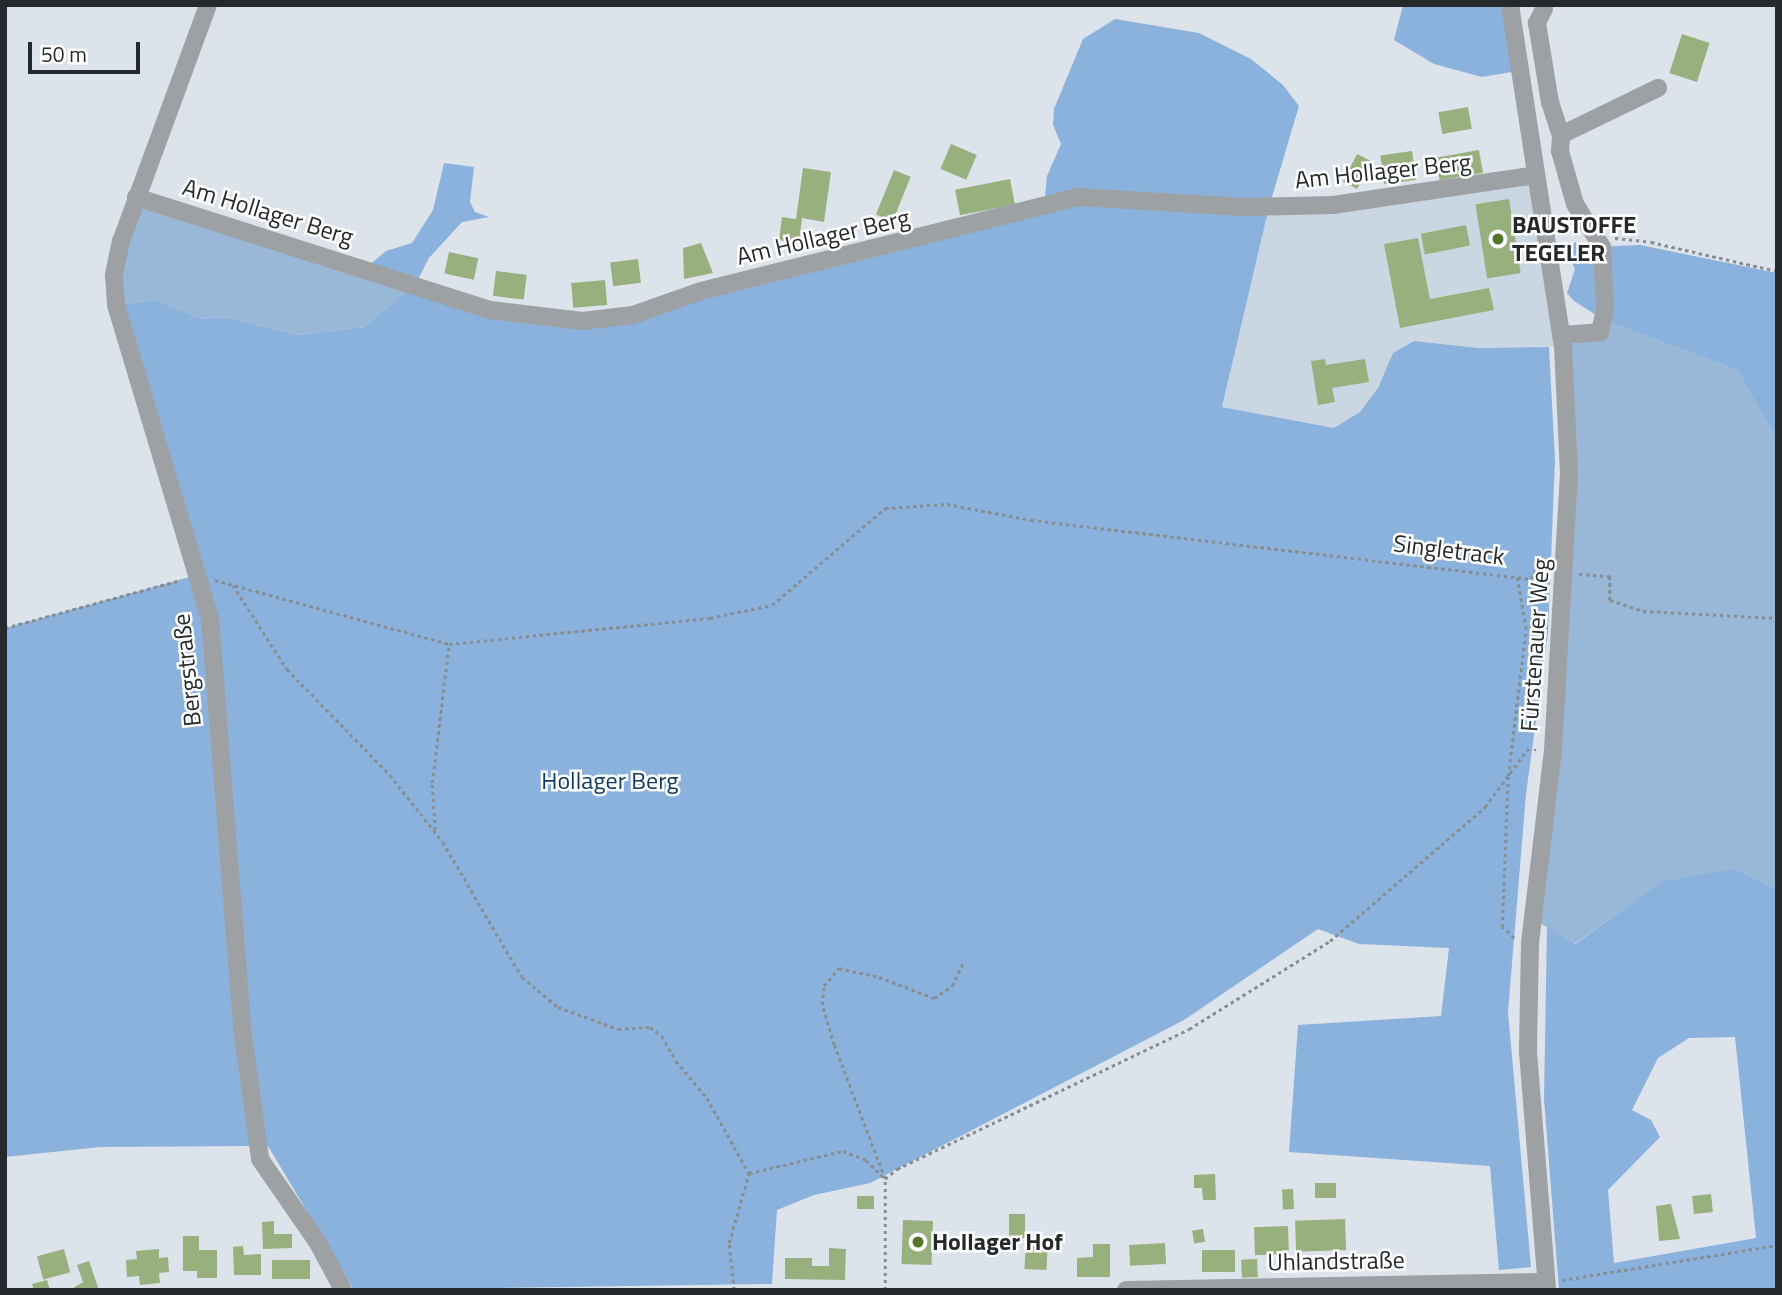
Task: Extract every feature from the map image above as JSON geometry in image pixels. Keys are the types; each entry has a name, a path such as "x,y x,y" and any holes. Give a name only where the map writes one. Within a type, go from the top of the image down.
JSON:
{"street":[{"name":"Bergstraße","path":"208,5 136,197 114,275 116,305 210,618 242,1027 260,1159 318,1242 343,1290"},
{"name":"Fürstenauer Weg","path":"1510,5 1561,335 1569,474 1553,750 1530,944 1528,1052 1547,1286"},
{"path":"1544,9 1537,23 1561,135 1560,151 1575,204 1602,247 1604,327 1600,332 1561,335"},
{"path":"1561,135 1658,88"},
{"name":"Am Hollager Berg","path":"136,197 477,306 582,321 633,315 701,291 1079,197 1244,207 1333,205 1536,175"},
{"name":"Uhlandstraße","path":"1126,1290 1547,1286"}],"path":[{"path":"1598,241 1651,242 1777,271"},
{"name":"Singletrack","path":"449,644 710,618 772,605 885,509 947,504 1031,520 1516,577 1526,629 1508,776 1502,928 1530,944"},
{"path":"1516,577 1531,579 1534,572 1549,572"},
{"path":"1587,574 1610,576 1610,600 1643,611 1777,618"},
{"path":"5,628 197,575"},
{"path":"436,833 432,783 449,644 233,585 287,669 390,775 436,833 522,977 558,1007 618,1028 650,1027 662,1035 676,1061 707,1098 749,1172 729,1243 734,1290"},
{"path":"885,1179 1189,1029 1330,941 1485,807 1527,750 1553,750"},
{"path":"885,1290 885,1179 834,1045 822,1005 824,986 839,968 879,977 934,998 953,986 963,963"},
{"path":"749,1172 843,1151 866,1160 885,1179"},
{"path":"1547,1286 1777,1245"}],"shaded area":[{"path":"1536,175 1563,346 1478,348 1414,341 1393,354 1378,388 1360,412 1334,428 1222,407 1269,207"},
{"path":"136,197 414,285 364,327 299,335 224,317 202,319 156,300 116,305"},
{"path":"1604,320 1737,370 1777,440 1777,889 1732,868 1664,881 1574,944 1532,918 1559,660 1563,346"}],"green space":[{"path":"1403,5 1510,5 1518,71 1482,77 1434,64 1394,40"},
{"name":"Hollager Berg","path":"1115,19 1199,33 1251,59 1283,85 1299,106 1269,207 1222,407 1334,428 1360,412 1378,388 1393,353 1414,341 1478,348 1549,347 1555,460 1548,633 1526,794 1508,1012 1531,1267 1499,1270 1490,1166 1289,1152 1298,1025 1441,1016 1449,948 1359,944 1318,929 1184,1020 870,1183 814,1195 777,1210 772,1284 354,1290 268,1146 100,1147 5,1157 5,628 197,575 116,305 156,300 202,319 224,317 299,335 364,327 414,285 366,268 386,251 412,243 433,210 444,163 474,167 470,202 475,212 489,217 462,222 429,258 415,285 582,321 1044,207 1047,176 1061,144 1053,125 1054,109 1083,39"},
{"path":"1575,242 1591,247 1640,245 1777,273 1777,440 1737,370 1604,320 1574,301 1567,293 1575,269 1566,251"},
{"path":"1732,868 1777,889 1777,1290 1559,1290 1544,1099 1547,927 1575,944 1663,881","holes":["1735,1037 1756,1238 1614,1263 1608,1190 1660,1137 1651,1120 1632,1110 1658,1058 1689,1038"]}],"building":[{"path":"1682,34 1710,43 1697,82 1669,73"},
{"path":"1468,107 1472,129 1442,134 1438,112"},
{"path":"951,144 977,155 966,180 940,169"},
{"path":"1479,150 1483,173 1440,180 1436,158"},
{"path":"1412,151 1416,180 1384,184 1380,155"},
{"path":"1357,154 1371,161 1357,189 1343,182"},
{"path":"803,168 831,172 824,222 802,218 799,243 779,240 782,217 796,219"},
{"path":"894,170 911,177 893,221 876,215"},
{"path":"1010,179 1015,205 960,215 955,190"},
{"name":"BAUSTOFFE TEGELER","path":"1509,199 1521,273 1487,278 1475,204"},
{"path":"1466,225 1470,246 1425,254 1421,234"},
{"path":"1418,238 1430,299 1489,288 1494,310 1400,328 1384,244"},
{"path":"701,243 713,273 684,279 683,248"},
{"path":"449,252 478,258 474,280 444,274"},
{"path":"638,259 641,283 613,286 610,262"},
{"path":"496,271 527,275 524,300 493,296"},
{"path":"605,280 607,305 573,308 571,283"},
{"path":"1325,359 1326,365 1365,359 1369,382 1332,388 1335,402 1318,405 1311,361"},
{"path":"1215,1174 1216,1200 1203,1200 1202,1188 1194,1188 1194,1175"},
{"path":"1315,1183 1336,1183 1336,1198 1315,1198"},
{"path":"1293,1189 1294,1209 1283,1210 1282,1190"},
{"path":"1711,1194 1713,1212 1694,1214 1692,1196"},
{"path":"857,1196 874,1196 874,1209 857,1209"},
{"path":"1671,1204 1680,1239 1659,1241 1656,1206"},
{"path":"1009,1214 1025,1214 1025,1238 1009,1238"},
{"path":"1345,1219 1346,1250 1296,1252 1295,1221"},
{"name":"Hollager Hof","path":"903,1220 933,1221 931,1265 901,1264"},
{"path":"274,1221 274,1234 292,1234 292,1248 263,1249 262,1222"},
{"path":"1288,1226 1289,1254 1255,1255 1254,1227"},
{"path":"1203,1229 1205,1242 1194,1244 1192,1231"},
{"path":"183,1236 199,1236 199,1250 217,1250 217,1278 197,1278 197,1271 183,1271"},
{"path":"1026,1240 1048,1241 1046,1270 1024,1269"},
{"path":"1165,1243 1166,1264 1130,1266 1129,1245"},
{"path":"1093,1244 1110,1244 1110,1277 1077,1277 1077,1258 1093,1257"},
{"path":"243,1246 244,1255 261,1254 261,1275 234,1275 233,1247"},
{"path":"829,1248 846,1249 845,1280 785,1279 785,1258 812,1258 812,1266 829,1266"},
{"path":"64,1249 70,1272 43,1279 37,1256"},
{"path":"159,1249 159,1258 168,1257 169,1272 159,1273 160,1283 140,1285 139,1276 127,1277 126,1260 137,1259 136,1251"},
{"path":"1202,1250 1235,1250 1235,1272 1202,1272"},
{"path":"1257,1259 1258,1277 1242,1278 1241,1260"},
{"path":"272,1260 310,1260 310,1279 272,1279"},
{"path":"89,1261 99,1290 70,1290 83,1282 77,1265"},
{"path":"47,1280 50,1290 34,1290 32,1284"}],"place":[{"name":"BAUSTOFFE TEGELER","path":"1498,239"},
{"name":"Hollager Hof","path":"918,1242"}]}
